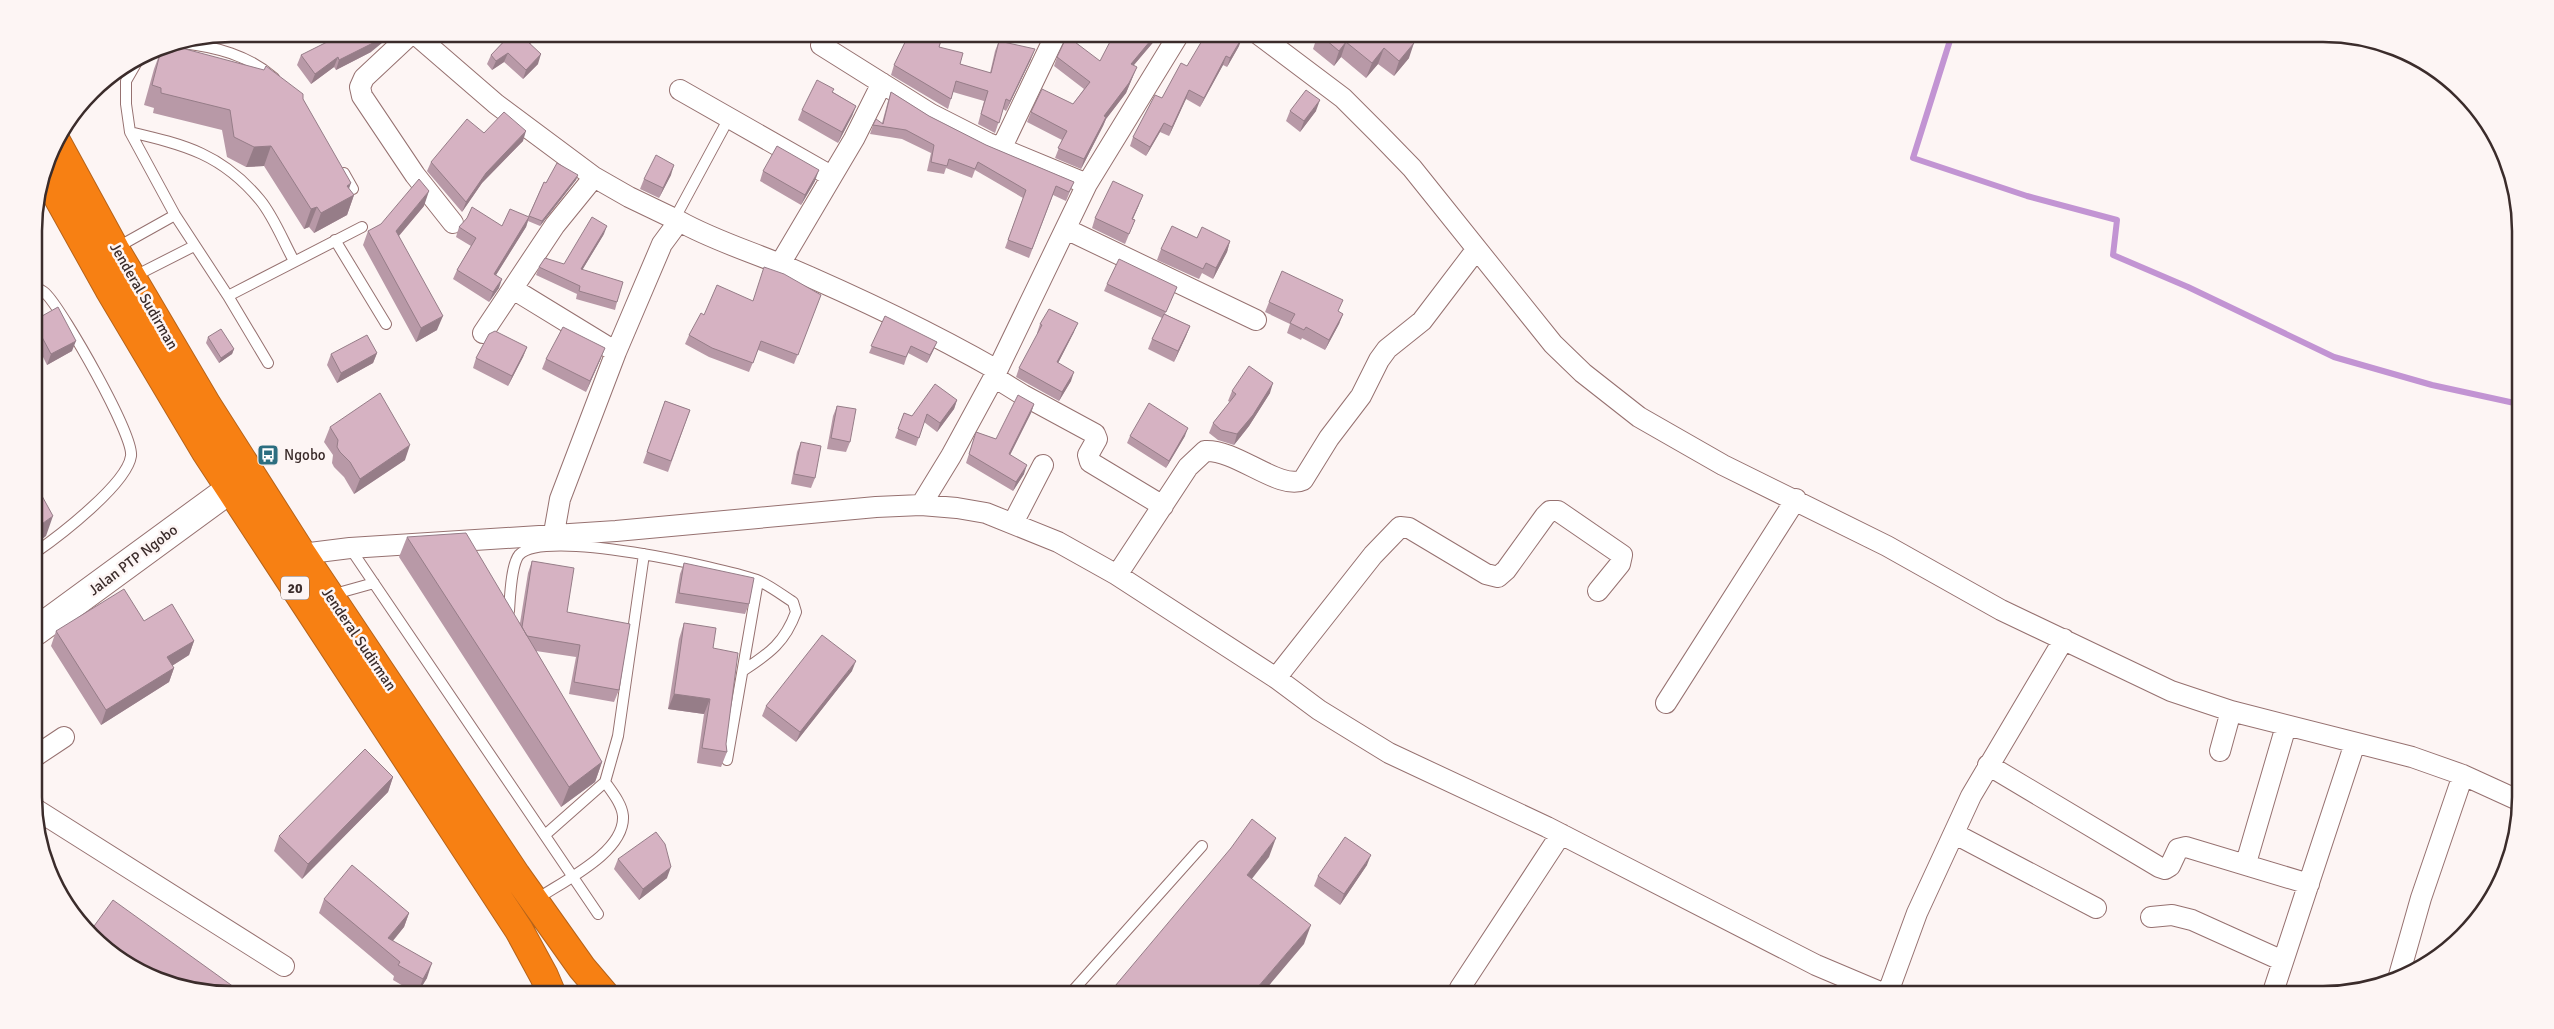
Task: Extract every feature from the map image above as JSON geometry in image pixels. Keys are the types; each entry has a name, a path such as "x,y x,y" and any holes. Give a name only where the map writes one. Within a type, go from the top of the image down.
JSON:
{"highway":[{"name":"Jenderal Sudirman","path":"61,151 115,248 207,405 302,554 534,901 582,968 597,986"},
{"name":"Jenderal Sudirman","path":"49,182 109,289 230,489 518,930 548,986"}],"main road":[{"name":"Jalan PTP Ngobo","path":"42,627 230,489"}],"street":[{"path":"402,42 364,78 360,87 362,96 415,175 453,223"},
{"path":"425,42 496,104 594,176 629,197 736,248 780,264 924,329 995,373 1023,395 1095,434 1097,439 1088,455 1090,462 1163,506"},
{"path":"1001,149 1052,42"},
{"path":"922,505 951,456 995,373 1087,184 1174,42"},
{"path":"1268,42 1355,110 1412,168 1553,344 1608,395 1639,417 1723,465 1796,499 1887,546 1993,606 2171,691 2231,711 2412,757 2462,775 2512,797"},
{"path":"821,45 931,114 1001,149 1087,184"},
{"path":"780,264 854,139 882,83"},
{"path":"680,90 831,176"},
{"path":"483,333 555,225 594,176"},
{"path":"554,533 560,500 616,352 658,253 677,219"},
{"path":"1066,229 1256,320"},
{"path":"1117,575 1188,467 1205,451 1216,450 1229,454 1289,483 1303,480 1328,438 1361,396 1379,360 1387,349 1422,321 1476,250"},
{"path":"513,289 616,352"},
{"path":"1013,523 1043,465"},
{"path":"1666,703 1796,499"},
{"path":"302,554 350,548 554,533 616,531 761,516 922,505 986,513 1058,542 1117,575 1276,678 1319,710 1389,754 1561,834 1750,933 1816,965 1866,986"},
{"path":"1276,678 1373,555 1400,527 1409,528 1486,574 1498,576 1506,570 1545,516 1550,511 1558,511 1622,554 1620,564 1598,591"},
{"path":"1890,986 1917,913 1971,796 2064,639"},
{"path":"2220,751 2231,711"},
{"path":"2246,863 2286,726"},
{"path":"42,751 64,737"},
{"path":"2275,986 2355,743"},
{"path":"1988,765 2159,868 2165,869 2170,866 2178,849 2186,847 2246,863 2309,884"},
{"path":"2401,969 2462,775"},
{"path":"43,814 284,966"},
{"path":"1461,986 1561,834"},
{"path":"1955,834 2096,908"},
{"path":"2151,917 2172,915 2192,920 2283,961"}],"lane":[{"path":"197,45 218,49 247,58 279,83"},
{"path":"132,71 126,81 126,104 130,132 174,215 228,296 268,364"},
{"path":"677,219 729,118"},
{"path":"130,132 184,144 228,167 261,201 294,261"},
{"path":"340,164 353,189"},
{"path":"115,248 174,215"},
{"path":"228,296 362,227"},
{"path":"335,240 386,324"},
{"path":"132,277 194,246"},
{"path":"42,291 46,293 68,324 122,425 131,455 122,476 89,509 42,547"},
{"path":"509,611 514,571 518,556 528,548 582,546 618,548 758,581 793,602 796,612 784,637 767,655 744,670"},
{"path":"350,548 598,914"},
{"path":"545,835 605,782 618,736 644,554"},
{"path":"726,760 744,670 758,581"},
{"path":"330,596 374,583"},
{"path":"534,901 571,875 593,863 612,846 620,834 623,816 617,799 605,782"},
{"path":"1077,986 1202,846"}],"building":[{"path":"327,42 375,42 339,60 338,57 315,74 301,55"},
{"path":"503,42 528,42 541,54 526,70 508,53 496,61 491,55"},
{"path":"905,42 941,42 939,47 963,53 960,64 991,73 999,42 1035,49 1010,101 1006,99 999,123 981,114 988,91 956,81 951,99 894,65"},
{"path":"1064,42 1075,42 1100,61 1110,42 1149,42 1131,64 1137,67 1129,83 1104,116 1106,117 1084,159 1058,148 1067,131 1031,112 1042,89 1073,104 1090,82 1057,57"},
{"path":"1201,42 1239,42 1230,58 1226,56 1204,98 1189,90 1172,127 1164,123 1150,147 1133,137 1155,95 1162,98 1181,63 1187,66"},
{"path":"1328,42 1346,42 1339,51"},
{"path":"1346,42 1414,43 1399,61 1384,48 1372,63"},
{"path":"184,49 264,70 266,66 303,94 303,99 351,183 347,186 354,195 321,213 317,207 311,209 271,146 254,147 234,137 230,110 161,93 161,88 152,85 159,57"},
{"path":"817,80 834,89 832,92 856,106 842,132 802,110"},
{"path":"1306,90 1320,100 1304,121 1290,111"},
{"path":"891,92 929,116 986,145 1074,182 1069,192 1056,186 1032,249 1008,240 1026,190 978,162 975,169 949,159 947,166 931,162 934,145 906,130 873,125 876,119 883,124"},
{"path":"504,112 526,131 486,173 466,202 431,162 467,119 484,133"},
{"path":"777,146 819,170 805,195 763,171"},
{"path":"656,155 674,165 663,188 644,179"},
{"path":"557,163 578,175 542,221 529,216 544,182 546,183"},
{"path":"419,179 429,191 396,231 443,316 421,328 368,231 381,224"},
{"path":"1113,181 1143,195 1132,219 1135,220 1129,234 1095,218"},
{"path":"472,207 502,226 510,209 529,217 494,274 502,279 493,292 457,270 476,238 459,227 467,218"},
{"path":"592,217 607,226 581,269 623,282 617,302 579,291 580,286 539,267 545,258 564,264"},
{"path":"1172,226 1197,238 1202,227 1230,241 1216,268 1206,263 1203,269 1161,249"},
{"path":"1119,259 1177,287 1166,312 1107,284"},
{"path":"764,267 784,274 821,295 798,355 761,341 753,363 712,348 689,335 701,313 704,315 717,285 753,301"},
{"path":"1282,271 1343,300 1338,311 1343,314 1329,340 1306,327 1304,330 1290,323 1295,314 1269,302"},
{"path":"58,307 76,341 51,354 42,337 42,316"},
{"path":"1049,309 1078,323 1057,362 1074,372 1062,392 1019,368"},
{"path":"1164,314 1190,326 1178,351 1152,339"},
{"path":"885,316 937,342 930,355 911,346 906,357 871,346"},
{"path":"563,327 605,348 590,381 546,359"},
{"path":"221,329 234,349 221,358 208,337"},
{"path":"495,331 527,347 512,376 476,358 489,334"},
{"path":"367,335 377,353 341,373 331,354"},
{"path":"1249,366 1273,383 1253,415 1237,434 1221,430 1213,423 1236,394 1232,391"},
{"path":"935,384 957,400 940,423 927,414 919,438 898,429 904,413 912,416"},
{"path":"380,393 410,445 360,479 350,462 337,447 338,440 330,427"},
{"path":"1018,395 1034,404 1009,454 1027,465 1016,482 969,454 976,432 996,439"},
{"path":"665,401 690,410 671,461 647,452"},
{"path":"1149,403 1188,428 1169,461 1130,436"},
{"path":"837,406 856,409 850,442 831,438"},
{"path":"801,442 821,446 815,478 794,474"},
{"path":"42,496 53,516 42,524"},
{"path":"466,533 602,762 569,787 407,537"},
{"path":"532,561 574,568 567,612 630,624 619,690 574,682 580,645 527,636 522,627"},
{"path":"684,563 754,578 749,604 679,593"},
{"path":"124,589 144,621 172,604 194,641 167,657 174,668 106,710 56,631"},
{"path":"684,623 716,628 713,648 738,653 726,744 727,752 702,748 710,699 674,694"},
{"path":"822,635 856,661 800,732 766,706"},
{"path":"365,749 393,777 308,864 279,836"},
{"path":"1252,819 1276,838 1247,875 1311,925 1259,986 1115,986 1231,848"},
{"path":"656,832 665,844 671,867 643,889 618,859"},
{"path":"1345,837 1371,855 1344,894 1318,876"},
{"path":"352,865 409,913 388,938 432,963 423,979 398,965 400,962 324,899"},
{"path":"113,900 232,986 194,983 159,972 126,955 94,927"}],"waterway":[{"path":"1949,42 1913,158 2027,196 2117,220 2113,255 2188,287 2334,357 2432,385 2512,402"}],"place":[{"name":"Ngobo","path":"268,455"}]}
